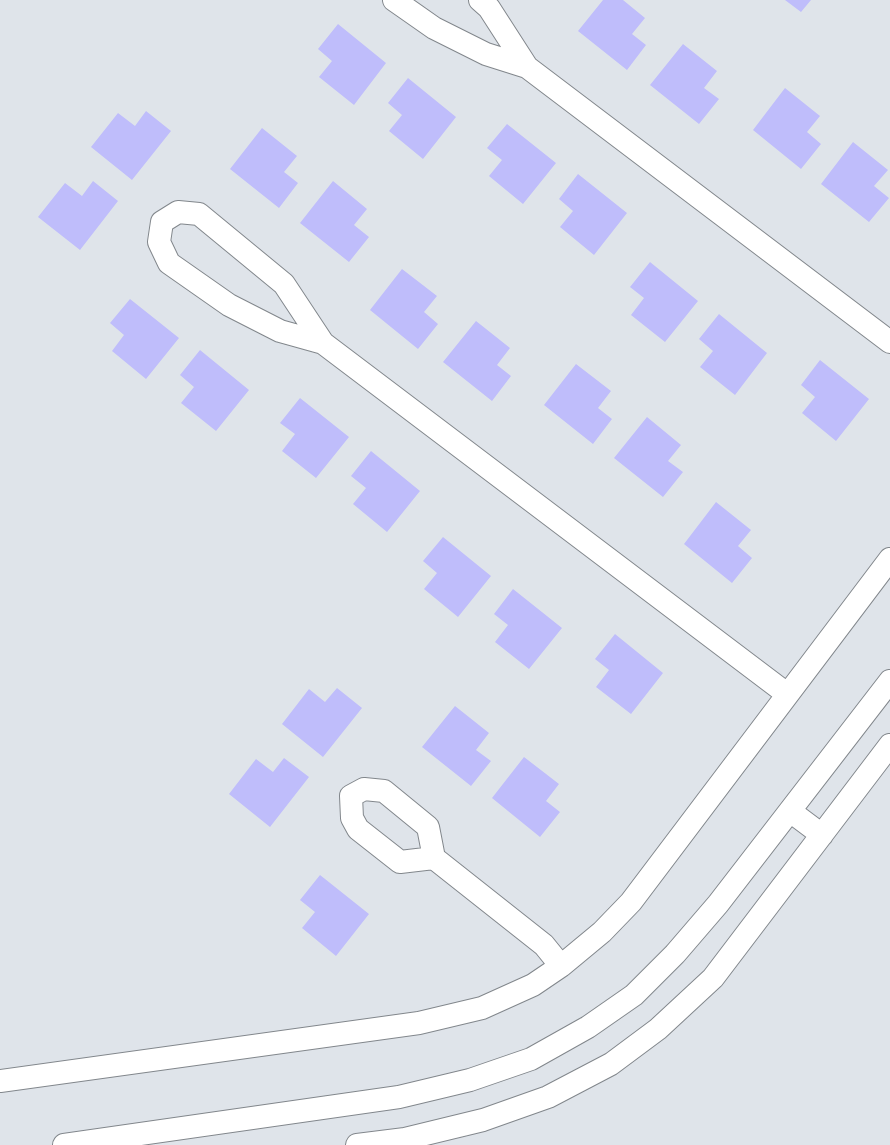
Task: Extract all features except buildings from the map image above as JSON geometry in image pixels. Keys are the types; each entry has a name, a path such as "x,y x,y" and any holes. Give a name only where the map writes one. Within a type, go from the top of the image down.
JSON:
{"street":[{"path":"394,0 434,28 486,54 528,67"},
{"path":"480,0 489,8 528,67 890,342"},
{"path":"323,344 280,331 229,305 169,263 159,242 162,222 178,212 199,214 284,284 323,344 787,694"},
{"path":"0,1081 419,1023 482,1008 533,984 561,966 602,932 631,902 890,559"},
{"path":"64,1145 132,1140 399,1097 470,1080 531,1060 588,1027 634,995 675,954 718,904 890,682"},
{"path":"357,1145 404,1139 483,1120 548,1098 611,1064 658,1029 713,978 890,745"},
{"path":"790,811 822,835"},
{"path":"434,858 544,945 561,966"}]}
